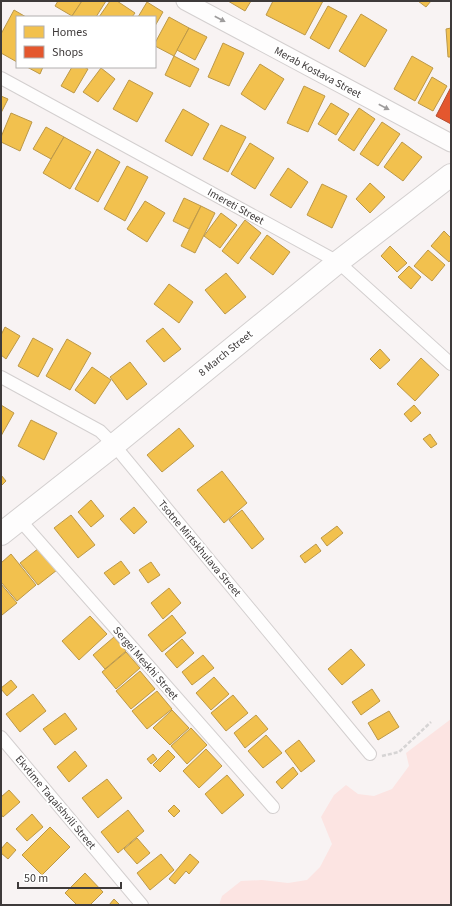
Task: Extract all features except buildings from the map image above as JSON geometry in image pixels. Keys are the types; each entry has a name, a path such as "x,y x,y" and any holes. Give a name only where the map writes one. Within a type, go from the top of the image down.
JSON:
{"highway":[{"name":"8 March Street","path":"1,534 114,445 338,262 451,175"}],"street":[{"name":"Merab Kostava Street","path":"185,1 451,143"},
{"name":"Imereti Street","path":"1,78 338,262 451,364"},
{"name":"Tsotne Mirtskhulava Street","path":"1,377 100,431 114,445 370,754"},
{"name":"Sergei Meskhi Street","path":"19,519 273,807"},
{"name":"Ekvtime Taqaishvili Street","path":"1,737 142,905"}],"path":[{"path":"370,754 381,757 399,752 431,722"}],"shaded area":[{"path":"451,719 451,905 219,905 222,896 241,881 262,880 288,883 307,880 320,867 332,844 321,817 334,795 346,785 358,794 374,796 392,789 409,766 406,753"}]}
